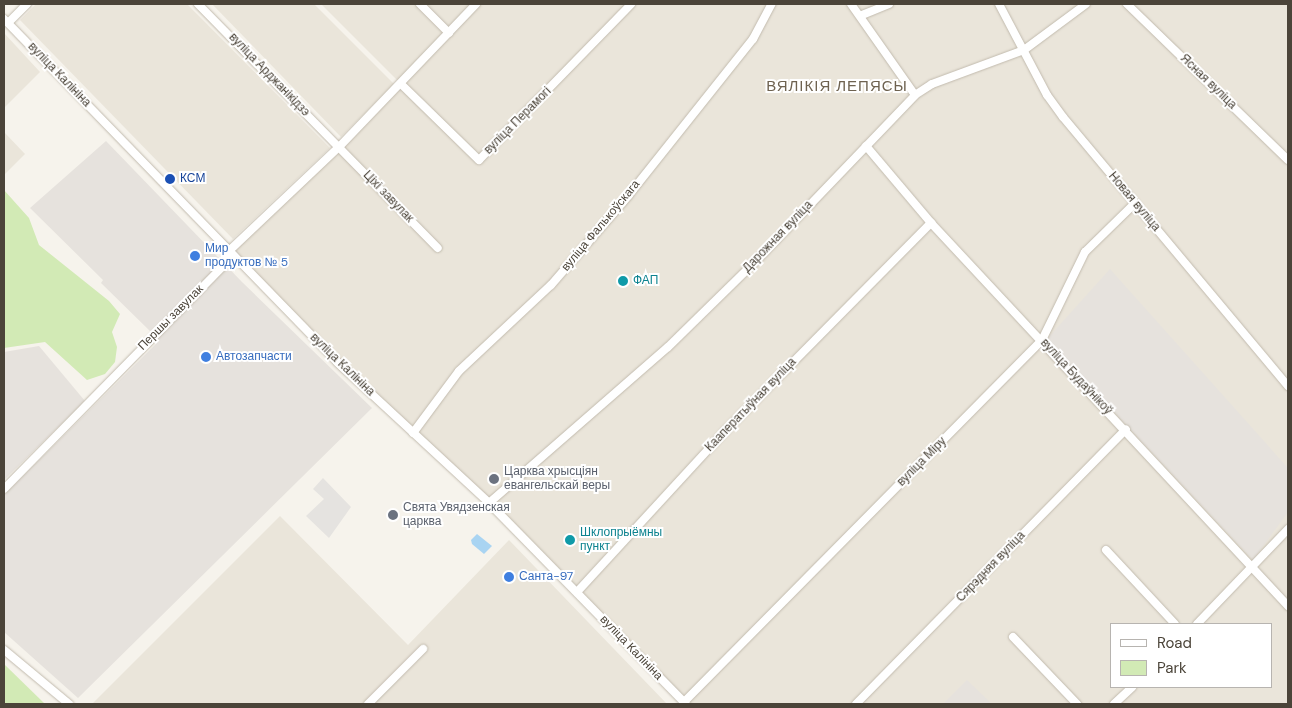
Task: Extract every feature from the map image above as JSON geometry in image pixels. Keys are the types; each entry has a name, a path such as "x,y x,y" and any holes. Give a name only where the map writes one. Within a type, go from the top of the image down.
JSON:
{"street":[{"path":"6,21 26,4"},
{"name":"вуліца Арджанікідзэ","path":"198,4 339,147"},
{"path":"420,4 449,33"},
{"name":"Першы завулак","path":"4,489 222,267 230,250 339,147 476,4"},
{"name":"вуліца Перамогі","path":"401,84 479,160 631,4"},
{"name":"вуліца Фалькоўскага","path":"413,432 459,371 551,285 628,196 748,46 772,4"},
{"path":"851,4 862,15 915,95"},
{"path":"862,15 890,4"},
{"name":"Новая вуліца","path":"999,4 1047,96 1288,386"},
{"name":"Дарожная вуліца","path":"489,503 668,347 915,95 932,84 1024,50 1086,4"},
{"name":"Ясная вуліца","path":"1127,4 1288,160"},
{"name":"вуліца Калініна","path":"6,21 337,362 489,503 685,703"},
{"name":"вуліца Будаўнікоў","path":"866,146 931,223 1126,429 1288,606"},
{"name":"Ціхі завулак","path":"339,147 438,248"},
{"name":"вуліца Міру","path":"685,703 1042,340 1085,252 1135,203"},
{"name":"Кааператыўная вуліца","path":"577,592 725,431 931,223"},
{"name":"Сярэдняя вуліца","path":"856,704 1126,429"},
{"path":"1198,623 1288,529"},
{"path":"1106,550 1174,623"},
{"path":"1013,637 1078,704"},
{"path":"368,704 423,649"},
{"path":"4,650 69,704"},
{"path":"1114,704 1131,688"}],"shaded area":[{"path":"36,4 187,4 330,148 233,239 20,20"},
{"path":"212,4 314,4 394,84 341,137"},
{"path":"321,4 1288,4 1288,704 686,704 577,592 337,362 230,250 401,84"},
{"path":"4,33 40,72 4,108"},
{"path":"4,132 25,154 4,175"},
{"path":"106,141 242,282 372,408 78,698 4,632 4,495 156,344 152,333 101,283 103,280 30,208"},
{"path":"1110,269 1288,468 1288,512 1253,560 1046,340"},
{"path":"39,346 85,401 4,480 4,352"},
{"path":"323,478 351,507 329,538 306,516 324,499 313,489"},
{"path":"280,516 408,645 509,540 667,704 92,704"},
{"path":"967,680 992,704 943,704"}],"green space":[{"path":"4,190 29,218 39,245 109,301 120,314 112,332 117,347 115,362 105,374 87,380 45,342 4,348"},
{"path":"4,664 45,704 4,704"}],"water":[{"path":"477,534 492,546 484,554 472,544 471,540"}],"place":[{"name":"КСМ","path":"170,179"},
{"name":"Мир продуктов № 5","path":"195,256"},
{"name":"ФАП","path":"623,281"},
{"name":"Автозапчасти","path":"206,357"},
{"name":"Царква хрысціян евангельскай веры","path":"494,479"},
{"name":"Свята Увядзенская царква","path":"393,515"},
{"name":"Шклопрыёмны пункт","path":"570,540"},
{"name":"Санта-97","path":"509,577"}],"district":[{"name":"ВЯЛІКІЯ ЛЕПЯСЫ","path":"837,87"}]}
